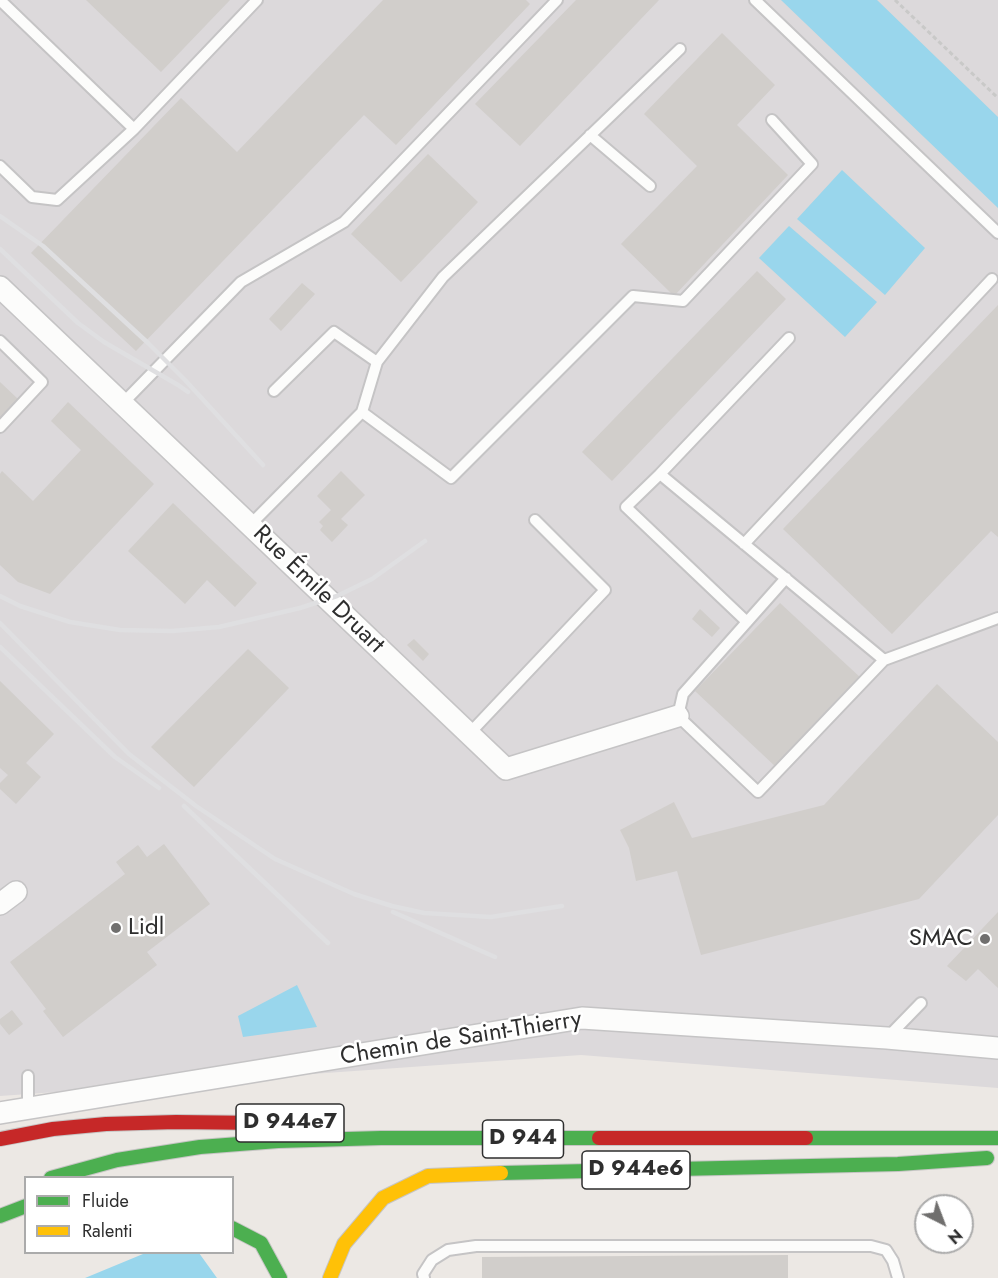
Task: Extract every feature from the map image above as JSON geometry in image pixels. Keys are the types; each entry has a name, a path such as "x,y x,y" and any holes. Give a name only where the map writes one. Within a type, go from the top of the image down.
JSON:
{"highway":[{"name":"D 944e7","path":"0,1139 53,1129 106,1124 271,1123"},
{"name":"D 944e7","path":"366,1125 500,1130 581,1139"},
{"name":"D 944","path":"58,1176 117,1160 200,1146 278,1141 381,1138 998,1138"},
{"name":"D 944","path":"572,1158 994,1157"},
{"name":"D 944e6","path":"330,1278 344,1244 383,1198 428,1176 898,1164 994,1157"},
{"path":"0,1216 24,1207"},
{"path":"234,1229 261,1243 280,1278"}],"street":[{"name":"Rue Émile Druart","path":"1,289 506,769 678,716"},
{"name":"Chemin de Saint-Thierry","path":"0,1113 582,1018 887,1038 998,1048"}],"lane":[{"path":"0,0 135,129"},
{"path":"0,166 32,197 57,200 135,129 257,0"},
{"path":"123,403 241,282 344,222 557,0"},
{"path":"755,0 998,232"},
{"path":"250,525 362,412 377,362 443,276 680,49"},
{"path":"362,412 451,478 633,296 683,302 812,164 772,120"},
{"path":"590,135 650,186"},
{"path":"744,544 992,279"},
{"path":"274,391 334,332 377,362"},
{"path":"747,622 626,507 789,338"},
{"path":"0,341 42,382 0,427"},
{"path":"660,474 884,660"},
{"path":"468,735 605,590 535,520"},
{"path":"786,578 683,694 678,716 758,792 884,660 998,618"},
{"path":"887,1038 921,1003"},
{"path":"28,1076 28,1108"},
{"path":"424,1278 423,1274 432,1260 448,1250 476,1246 871,1246 886,1250 893,1261 898,1278"}],"path":[{"path":"896,0 998,98"}],"shaded area":[{"path":"0,0 998,0 998,1088 581,1055 0,1096"}],"water":[{"path":"781,0 877,0 998,117 998,208"},
{"path":"842,170 925,248 885,295 797,219"},
{"path":"789,226 877,302 845,337 759,258"},
{"path":"297,985 317,1027 243,1037 238,1016"},
{"path":"143,1254 200,1254 217,1278 85,1278"}],"building":[{"path":"86,0 230,0 161,72"},
{"path":"383,0 526,0 530,4 396,145 364,115 136,351 31,253 181,98 237,152"},
{"path":"576,0 659,0 520,146 475,104"},
{"path":"722,33 775,85 737,125 788,175 674,296 621,244 697,166 644,114"},
{"path":"428,154 478,202 401,282 351,234"},
{"path":"757,271 786,299 612,481 582,452"},
{"path":"302,283 315,294 281,331 269,319"},
{"path":"998,305 998,537 991,531 892,634 783,529"},
{"path":"0,382 18,399 0,419"},
{"path":"68,402 154,484 50,594 18,582 0,565 0,474 2,471 33,501 81,450 51,421"},
{"path":"341,471 365,495 341,519 348,525 332,542 320,530 323,526 319,522 331,510 317,496"},
{"path":"173,503 257,583 235,607 207,580 185,604 128,551"},
{"path":"780,603 862,679 777,768 695,691"},
{"path":"700,609 720,628 712,637 692,619"},
{"path":"414,639 429,654 423,661 407,645"},
{"path":"248,649 289,688 194,787 151,747"},
{"path":"0,681 54,734 26,763 41,777 16,804 0,789 0,783 8,775 0,768"},
{"path":"937,684 998,742 998,815 919,899 701,955 677,871 636,881 629,848 620,830 674,802 692,838 824,805"},
{"name":"Lidl","path":"164,844 210,904 147,952 157,965 63,1037 43,1011 46,1009 10,962 125,874 116,862 138,845 147,857"},
{"name":"SMAC","path":"998,912 998,988 978,969 966,981 947,966"},
{"path":"12,1010 23,1024 9,1035 0,1024 0,1019"},
{"path":"788,1255 788,1278 482,1278 482,1257"}],"railway":[{"path":"0,216 43,246 148,343 263,465"},
{"path":"0,249 78,323 104,342 188,392"},
{"path":"0,596 20,606 70,622 120,630 172,631 219,627 300,608 337,596 372,579 425,541"},
{"path":"0,623 129,754 196,806 275,859 354,894 424,913 491,917 562,906"},
{"path":"0,647 115,757 159,788"},
{"path":"184,806 328,943"},
{"path":"393,912 495,957"}],"traffic: fast":[{"path":"58,1176 117,1160 200,1147 278,1141 381,1138 599,1138"},
{"path":"806,1138 998,1138"},
{"path":"501,1173 898,1164 987,1158"},
{"path":"0,1216 24,1207"},
{"path":"234,1229 261,1243 280,1278"}],"traffic: slow":[{"path":"330,1278 344,1244 383,1198 428,1176 501,1173"}],"traffic: jam":[{"path":"0,1139 53,1129 106,1124 262,1123"},
{"path":"599,1138 806,1138"}],"place":[{"name":"Lidl","path":"116,928"},
{"name":"SMAC","path":"985,939"}]}
